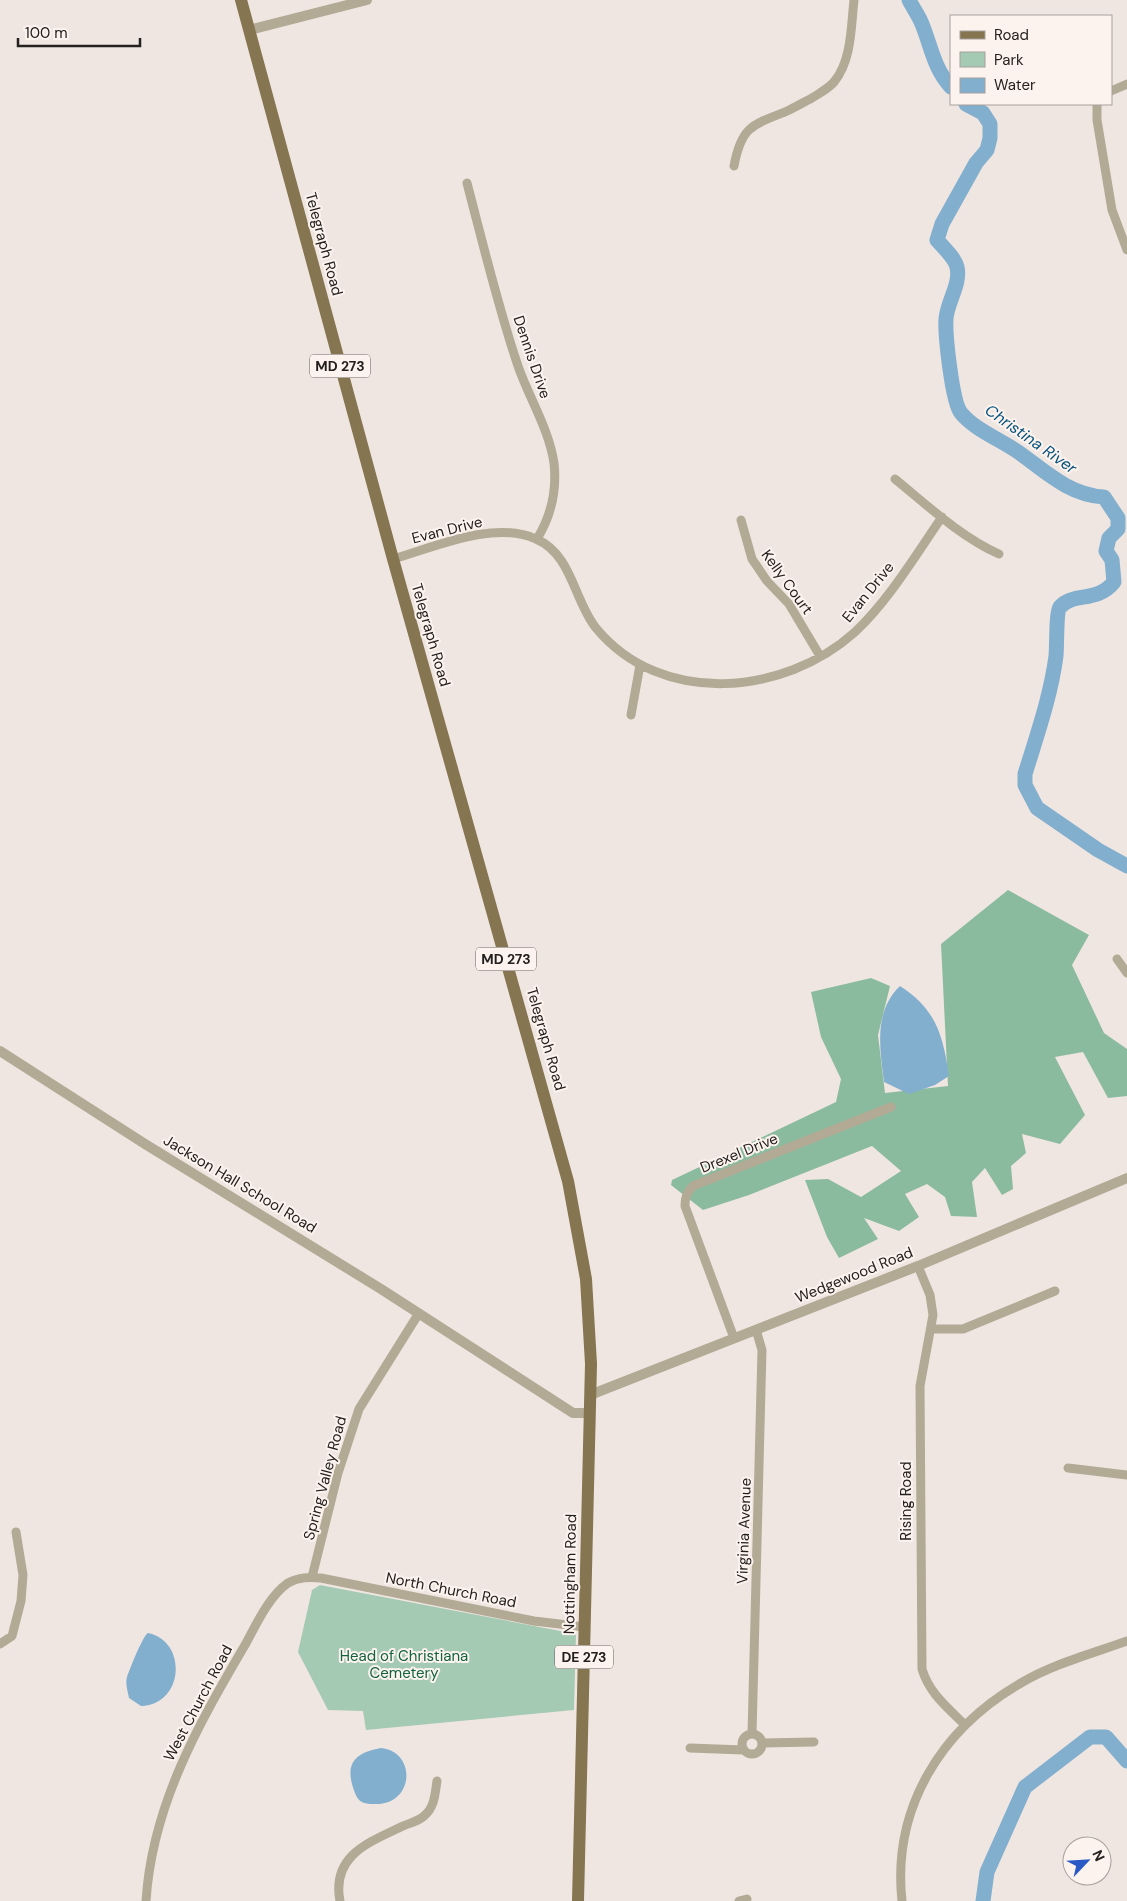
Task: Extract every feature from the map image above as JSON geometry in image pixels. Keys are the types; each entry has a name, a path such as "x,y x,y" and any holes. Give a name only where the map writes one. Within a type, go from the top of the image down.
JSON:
{"main road":[{"name":"Telegraph Road","path":"241,0 393,559 554,1126 574,1205 586,1279"},
{"name":"Nottingham Road","path":"578,1901 591,1340 586,1279"}],"street":[{"path":"249,30 367,0"},
{"path":"734,166 737,147 748,129 765,119 802,103 834,83 841,71 849,46 854,0"},
{"path":"1112,91 1127,84"},
{"path":"1097,105 1097,120 1108,195 1116,224 1127,250"},
{"name":"Dennis Drive","path":"467,183 518,367 545,431 553,461 552,504 547,522 537,539"},
{"path":"895,479 942,517 985,548 999,554"},
{"name":"Evan Drive","path":"393,559 486,533 520,534 537,539 550,548 569,573 587,614 596,628 623,654 640,665 683,681 729,685 742,684 774,676 820,656 842,643 877,608 942,517"},
{"name":"Kelly Court","path":"741,520 752,559 767,581 790,604 820,656"},
{"path":"632,714 640,665"},
{"path":"1117,958 1127,973"},
{"name":"Jackson Hall School Road","path":"0,1051 145,1144 419,1313 573,1412 590,1413"},
{"name":"Drexel Drive","path":"734,1338 685,1206 688,1190 693,1186 891,1107"},
{"name":"Wedgewood Road","path":"590,1395 918,1266 1127,1178"},
{"name":"Rising Road","path":"918,1266 932,1305 931,1329 920,1386 922,1669 930,1688 964,1724"},
{"path":"931,1329 963,1329 1055,1291"},
{"name":"Spring Valley Road","path":"312,1577 338,1473 359,1409 419,1313"},
{"name":"Virginia Avenue","path":"743,1750 743,1739 752,1734 762,1350 756,1330"},
{"path":"1068,1468 1127,1475"},
{"path":"0,1644 12,1636 21,1602 23,1575 16,1532"},
{"name":"North Church Road","path":"312,1577 540,1622 585,1627"},
{"name":"West Church Road","path":"146,1901 150,1861 157,1830 179,1767 198,1727 276,1595 294,1580 312,1577"},
{"path":"902,1901 901,1860 914,1805 931,1768 964,1724 993,1701 1028,1679 1127,1641"},
{"path":"690,1748 743,1750 749,1754 756,1754 761,1750 763,1743 758,1735 752,1734"},
{"path":"763,1743 814,1742"},
{"path":"340,1901 340,1879 349,1858 367,1843 424,1817 434,1804 437,1781"}],"green space":[{"path":"1008,890 1089,935 1072,965 1104,1033 1127,1049 1127,1096 1108,1098 1083,1052 1055,1057 1085,1115 1060,1144 1022,1134 1026,1153 1011,1166 1013,1189 1002,1195 985,1168 972,1182 977,1217 951,1216 945,1197 927,1184 905,1194 919,1217 899,1231 864,1218 878,1239 839,1258 827,1237 805,1180 828,1179 861,1197 901,1171 872,1146 749,1195 703,1210 671,1185 672,1180 836,1102 841,1079 821,1037 811,992 871,978 890,986 878,1035 885,1093 948,1086 941,944"},
{"name":"Head of Christiana Cemetery","path":"320,1585 576,1634 574,1710 366,1730 363,1711 328,1710 298,1652 312,1590"}],"water":[{"path":"900,986 922,1004 936,1024 944,1048 949,1076 935,1085 909,1094 884,1082 881,1057 880,1031 882,1019 891,996"},
{"path":"148,1633 161,1638 170,1648 175,1659 176,1672 173,1685 166,1695 155,1703 141,1706 129,1698 126,1680 140,1646"},
{"path":"381,1748 393,1752 401,1759 406,1768 406,1779 403,1789 397,1797 387,1803 364,1803 358,1799 355,1793 350,1775 351,1768 353,1762 364,1753"}],"waterway":[{"name":"Christina River","path":"909,0 921,21 937,65 950,86"},
{"name":"Christina River","path":"968,105 983,113 990,124 990,138 987,150 976,163 942,224 937,240 951,256 956,264 958,273 946,319 950,368 958,406 961,413 974,425 1014,449 1060,482 1080,492 1104,497 1118,518 1118,529 1109,538 1106,551 1112,560 1114,582 1100,593 1065,602 1060,607 1057,622 1054,671 1025,774 1025,785 1037,808 1098,850 1127,866"},
{"name":"Christina River","path":"983,1901 987,1872 1025,1787 1090,1737 1106,1737 1127,1761"}]}
